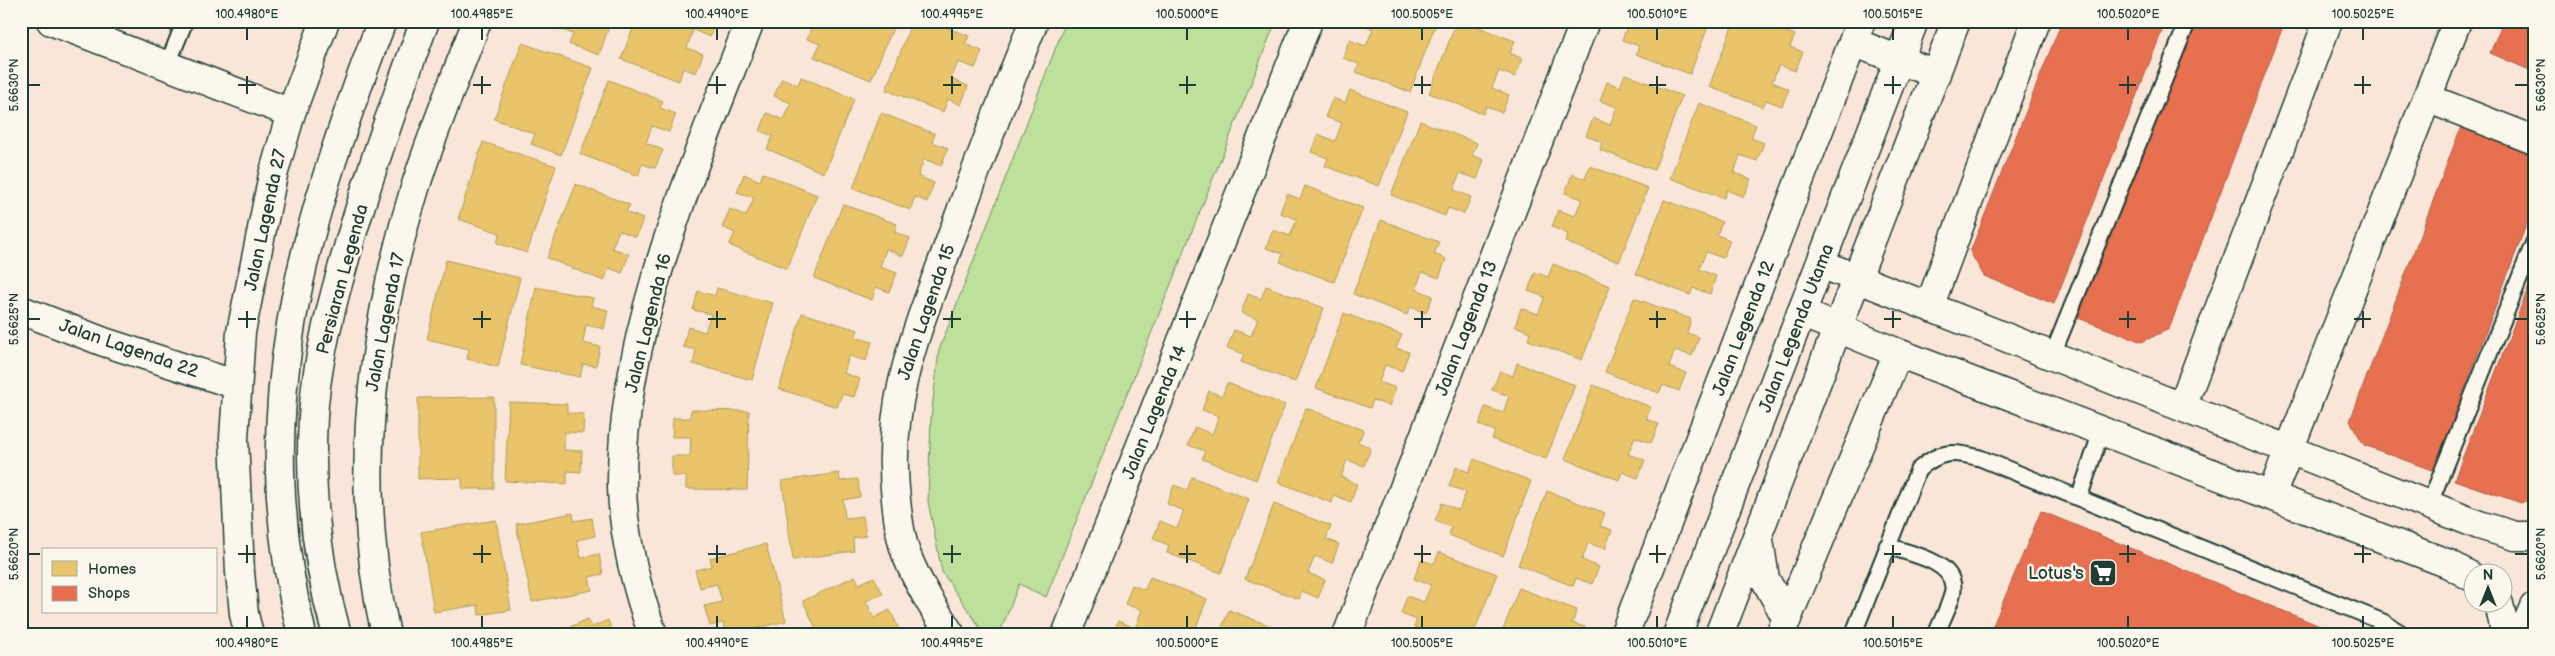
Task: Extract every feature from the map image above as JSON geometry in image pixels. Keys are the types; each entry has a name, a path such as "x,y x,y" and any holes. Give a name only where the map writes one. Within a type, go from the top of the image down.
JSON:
{"street":[{"path":"51,21 291,112"},
{"name":"Jalan Lagenda 27","path":"249,635 244,614 240,572 234,438 241,332 273,175 291,112 325,21"},
{"name":"Persiaran Legenda","path":"302,635 294,602 280,490 279,419 284,359 292,309 310,232 348,108 382,21"},
{"name":"Persiaran Legenda","path":"337,635 326,594 317,532 313,475 313,417 321,359 331,309 349,240 387,121 425,21"},
{"name":"Jalan Lagenda 17","path":"386,635 376,593 370,533 368,441 372,387 386,298 415,188 477,21"},
{"name":"Jalan Lagenda 16","path":"653,635 637,585 626,538 622,488 624,437 633,380 644,324 678,212 750,21"},
{"name":"Jalan Lagenda 15","path":"951,635 926,597 906,554 898,519 894,486 896,410 905,367 919,324 987,139 1034,21"},
{"name":"Jalan Lagenda 14","path":"1066,635 1308,21"},
{"name":"Jalan Lagenda 13","path":"1347,635 1585,21"},
{"name":"Jalan Legenda Utama","path":"1677,635 1914,21"},
{"path":"1719,635 1956,21"},
{"path":"1929,307 2036,21"},
{"path":"2271,496 2457,21"},
{"path":"2182,407 2326,22"},
{"path":"1857,32 1900,60 1936,74"},
{"name":"Jalan Legenda 12","path":"1624,635 1857,32"},
{"path":"2427,98 2534,140"},
{"path":"1821,264 2479,525 2516,536 2534,536"},
{"name":"Jalan Lagenda 22","path":"21,310 104,342 237,385"},
{"path":"1801,313 2101,432 2449,564 2462,571"},
{"path":"1784,627 1898,353"},
{"path":"1758,533 1765,580 1784,627"},
{"path":"2522,635 2534,607"},
{"path":"2501,614 2506,635"}],"lane":[{"path":"167,66 185,21"},
{"path":"2052,356 2188,21"},
{"path":"2428,505 2534,242"},
{"path":"2079,498 2101,432"},
{"path":"1853,635 1918,470 1930,460 1944,453 1960,453 1980,458 2383,622 2404,635"},
{"path":"1887,546 1939,565 1951,576 1954,588 1936,635"}],"green space":[{"path":"1066,21 1276,21 1046,597 1019,584 999,635 985,635 942,572 928,501 931,418 939,350"}],"building: Homes":[{"path":"537,21 611,21 599,55 569,44 573,34"},
{"path":"636,21 716,21 710,37 693,30 687,48 703,54 696,73 683,68 679,81 621,59"},
{"path":"814,21 831,27 834,21 896,21 871,80 814,57 820,44 807,39"},
{"path":"912,21 929,21 969,36 965,44 982,51 975,68 958,62 951,79 968,86 961,105 948,99 943,112 886,90"},
{"path":"1357,21 1437,21 1410,92 1356,72 1359,64 1343,58 1349,40 1366,46 1373,29"},
{"path":"1457,21 1463,21 1515,41 1510,53 1523,59 1515,77 1499,71 1492,88 1509,95 1502,113 1486,106 1483,114 1429,93"},
{"path":"1649,21 1710,21 1690,74 1636,54 1639,46 1622,40 1629,22 1646,28"},
{"path":"1734,21 1760,21 1795,35 1790,47 1803,52 1795,71 1779,65 1772,82 1789,89 1782,106 1766,100 1763,107 1709,87"},
{"path":"522,43 593,68 561,155 531,144 535,134 494,119"},
{"path":"1625,74 1682,96 1654,170 1600,150 1602,142 1586,136 1593,118 1610,125 1617,107 1600,101 1607,82 1620,87"},
{"path":"801,77 854,99 824,173 767,149 773,136 760,131 767,113 784,120 791,103 774,96 782,78 798,85"},
{"path":"609,80 663,101 660,108 676,114 669,132 652,126 646,143 663,150 655,168 642,164 638,176 580,154"},
{"path":"1350,90 1407,112 1379,186 1325,166 1328,158 1311,152 1318,134 1335,141 1342,123 1325,117 1333,98 1345,103"},
{"path":"1699,103 1756,125 1751,138 1764,143 1757,161 1740,155 1734,173 1751,179 1743,197 1727,190 1724,198 1670,178"},
{"path":"881,113 935,134 932,142 948,148 941,166 924,159 918,176 934,183 927,202 915,197 910,210 853,188"},
{"path":"1420,121 1477,143 1472,155 1484,160 1477,179 1460,173 1454,190 1471,197 1464,214 1448,208 1445,216 1391,195"},
{"path":"483,142 556,166 527,253 497,243 500,233 458,219"},
{"path":"1590,166 1648,188 1619,262 1565,242 1568,234 1552,227 1558,210 1575,216 1582,199 1565,193 1572,174 1585,179"},
{"path":"763,173 817,195 787,269 729,245 735,233 722,227 730,209 746,216 754,198 737,192 744,174 760,181"},
{"path":"576,184 630,205 626,212 643,219 636,237 619,230 612,248 629,254 622,273 609,268 604,281 547,258"},
{"path":"1305,186 1363,208 1334,282 1280,262 1283,254 1266,248 1273,230 1290,236 1297,219 1280,213 1287,194 1300,199"},
{"path":"1664,200 1722,222 1717,235 1730,240 1723,258 1706,252 1699,269 1716,276 1710,294 1693,288 1690,295 1636,274"},
{"path":"843,204 897,224 894,232 910,238 903,256 886,249 880,267 897,273 889,292 876,287 872,300 814,278"},
{"path":"1381,220 1439,242 1434,254 1446,259 1439,278 1422,272 1416,289 1433,296 1426,313 1410,307 1407,315 1353,294"},
{"path":"446,260 520,278 498,367 467,359 469,349 427,339"},
{"path":"1553,264 1610,286 1582,360 1528,340 1530,332 1515,326 1521,308 1538,314 1545,297 1528,291 1535,272 1548,277"},
{"path":"1266,286 1324,308 1295,382 1241,362 1244,354 1227,348 1234,330 1251,336 1258,319 1241,313 1248,294 1261,299"},
{"path":"536,287 593,298 591,306 608,310 604,329 586,325 583,343 600,347 596,366 583,364 580,377 520,365"},
{"path":"717,288 773,303 752,380 693,364 696,350 683,347 688,327 705,332 711,314 693,310 698,291 715,296"},
{"path":"1634,298 1691,319 1687,333 1699,337 1692,356 1675,350 1669,367 1686,373 1679,391 1663,385 1659,393 1605,372"},
{"path":"802,313 858,330 855,337 872,342 866,361 849,356 844,373 860,379 854,397 842,394 837,407 779,389"},
{"path":"1344,313 1402,335 1396,348 1409,352 1402,371 1385,365 1379,382 1396,388 1389,406 1373,400 1370,408 1316,388"},
{"path":"1517,363 1575,385 1546,459 1492,439 1495,431 1479,425 1485,407 1503,413 1509,396 1492,390 1500,371 1513,376"},
{"path":"1227,383 1285,405 1256,480 1202,459 1205,451 1188,445 1195,427 1212,434 1219,416 1202,410 1209,391 1222,396"},
{"path":"1593,385 1651,407 1646,419 1659,424 1651,443 1635,437 1628,454 1645,460 1638,478 1622,472 1619,480 1565,459"},
{"path":"494,397 494,489 462,489 462,478 418,479 418,398"},
{"path":"509,402 567,404 567,413 584,414 583,433 565,432 564,450 582,451 581,472 567,471 567,484 505,481"},
{"path":"1306,408 1364,430 1358,442 1371,448 1364,466 1347,460 1341,477 1357,484 1351,502 1334,495 1332,503 1278,482"},
{"path":"691,410 749,411 747,490 686,489 686,476 672,476 672,456 690,456 691,437 672,437 673,418 690,418"},
{"path":"1474,459 1531,481 1503,556 1449,535 1451,527 1435,521 1442,503 1459,510 1466,492 1449,486 1456,467 1469,472"},
{"path":"839,473 840,481 858,479 860,497 843,500 845,518 863,516 866,536 853,538 854,551 793,560 782,481"},
{"path":"1192,477 1249,499 1221,573 1167,553 1169,545 1153,539 1160,521 1177,528 1184,511 1167,504 1174,485 1187,490"},
{"path":"1547,491 1605,513 1600,526 1612,530 1605,549 1588,543 1582,560 1599,567 1592,584 1576,578 1573,586 1518,565"},
{"path":"1274,504 1331,526 1326,539 1339,544 1332,563 1315,556 1308,573 1325,580 1318,598 1302,591 1299,599 1245,579"},
{"path":"573,513 574,521 592,518 595,536 577,540 581,558 599,554 603,574 589,577 592,590 532,602 516,524"},
{"path":"496,520 511,610 479,615 478,605 434,612 421,532"},
{"path":"766,544 786,621 726,635 723,623 710,626 704,606 722,602 717,584 700,588 695,570 712,566 710,558"},
{"path":"1439,552 1497,574 1473,635 1433,635 1414,627 1417,620 1401,614 1407,596 1424,602 1431,585 1414,579 1421,560 1434,564"},
{"path":"855,576 859,584 874,577 883,594 866,601 874,618 890,610 899,629 887,635 819,635 803,601"},
{"path":"1150,577 1207,599 1193,635 1113,635 1118,621 1135,628 1142,610 1125,604 1132,585 1145,590"},
{"path":"1519,588 1577,610 1572,623 1585,627 1582,635 1501,635"},
{"path":"1229,610 1286,632 1285,635 1219,635"},
{"path":"588,619 592,627 608,620 614,635 552,635"}],"building: Shops":[{"path":"2062,21 2166,21 2054,304 1984,276 1970,252"},
{"path":"2190,21 2285,21 2169,329 2142,342 2078,318"},
{"path":"2503,21 2534,21 2534,72 2490,53"},
{"path":"2462,124 2534,154 2534,204 2434,471 2364,445 2350,421"},
{"path":"2534,273 2534,497 2521,503 2454,480"},
{"name":"Lotus's","path":"2041,511 2342,635 1989,635"}],"place":[{"name":"Lotus's","path":"2103,573"}]}
